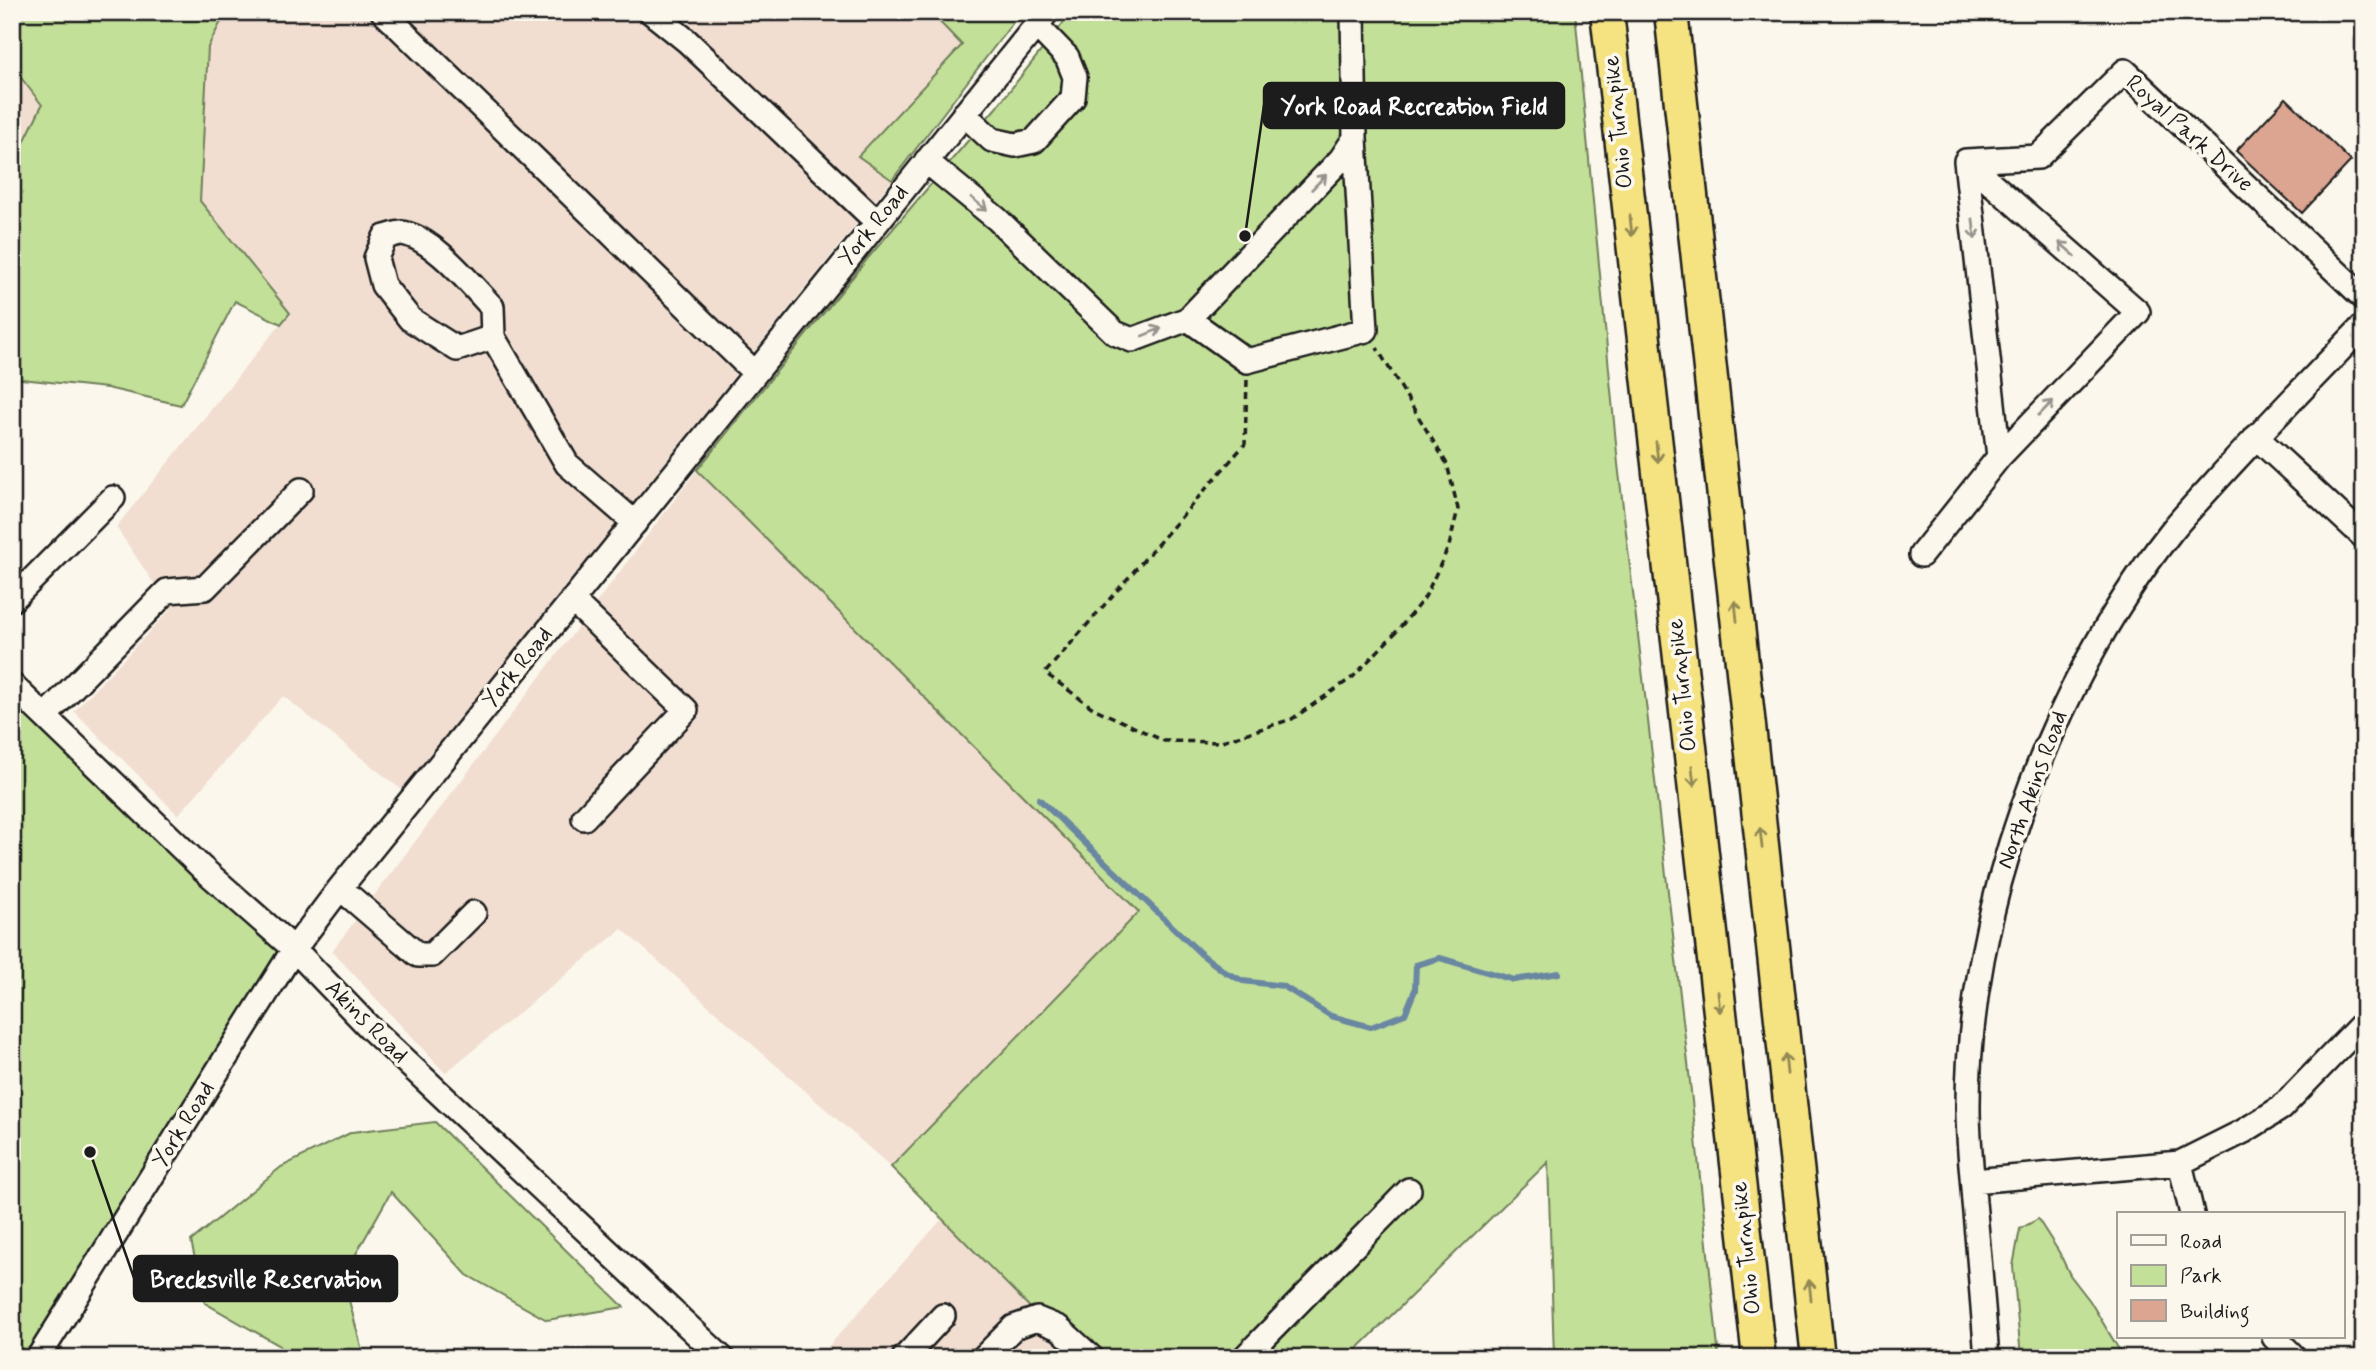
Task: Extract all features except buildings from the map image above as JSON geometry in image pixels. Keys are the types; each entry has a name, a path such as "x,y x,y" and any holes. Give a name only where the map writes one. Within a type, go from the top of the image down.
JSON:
{"highway":[{"name":"Ohio Turnpike","path":"1607,12 1759,1358"},
{"path":"1671,12 1818,1358"}],"street":[{"path":"383,12 755,373"},
{"path":"651,12 687,41 877,222"},
{"path":"1188,319 1247,361 1366,330 1355,138 1353,12"},
{"path":"964,114 992,140 1015,145 1034,141 1073,98 1075,77 1068,57 1041,19"},
{"name":"York Road","path":"37,1358 293,949 1041,19"},
{"name":"Royal Park Drive","path":"1966,161 2038,157 2125,71 2364,298"},
{"path":"926,161 997,219 1115,333 1132,340 1188,319 1341,159 1355,138"},
{"path":"1966,161 1999,457"},
{"path":"1920,555 1999,457 2138,312 1966,161"},
{"path":"493,337 457,349 410,320 383,285 376,258 385,237 401,233 425,242 492,307 493,337 567,464 635,523"},
{"name":"North Akins Road","path":"1987,1358 1968,1110 1970,1039 1987,936 2010,845 2058,714 2092,651 2136,581 2170,532 2256,437 2364,325"},
{"path":"2256,437 2364,537"},
{"path":"45,716 167,591 205,587 301,490"},
{"path":"12,600 113,498"},
{"path":"572,600 686,710 584,818"},
{"name":"Akins Road","path":"12,685 202,868 293,949 371,1029 722,1358"},
{"path":"340,888 418,955 432,955 474,914"},
{"path":"1973,1181 2179,1163 2244,1131 2281,1108 2364,1022"},
{"path":"2179,1163 2191,1212"},
{"path":"1244,1358 1409,1190"},
{"path":"904,1358 943,1316"},
{"path":"983,1358 1014,1327 1037,1319 1059,1328 1092,1358"},
{"path":"2275,1338 2294,1358"}],"path":[{"path":"1247,361 1245,444 1045,673 1093,708 1164,741 1219,742 1292,719 1353,677 1425,597 1449,546 1458,509 1447,464 1366,330"}],"shaded area":[{"path":"226,12 930,12 962,44 858,155 892,180 402,790 283,696 178,815 74,711 171,609 116,527 289,313 200,201 208,47"},
{"path":"12,66 42,105 12,167"},
{"path":"697,470 1139,912 891,1167 622,929 445,1073 332,951"},
{"path":"942,1219 1080,1358 818,1358"}],"green space":[{"path":"12,12 226,12 208,47 200,201 290,313 281,324 235,301 181,405 107,388 12,378 12,167 42,105 12,66"},
{"path":"930,12 1021,12 892,180 858,156 962,45"},
{"path":"1072,12 1575,12 1618,464 1688,1063 1719,1358 1554,1358 1548,1162 1348,1358 1080,1358 891,1167 1139,912 697,470"},
{"path":"12,677 293,947 43,1358 12,1358"},
{"path":"435,1122 624,1307 547,1320 467,1275 391,1192 343,1277 364,1358 282,1358 280,1346 205,1303 191,1241 281,1167 352,1132"},
{"path":"2038,1219 2070,1275 2090,1301 2124,1358 2021,1358 2013,1266 2020,1229"}],"waterway":[{"path":"1039,799 1201,954 1225,972 1243,981 1283,986 1331,1016 1371,1027 1405,1014 1415,990 1416,965 1440,958 1514,980 1559,973"}],"place":[{"name":"York Road Recreation Field","path":"1245,236"},
{"name":"Brecksville Reservation","path":"90,1152"}]}
